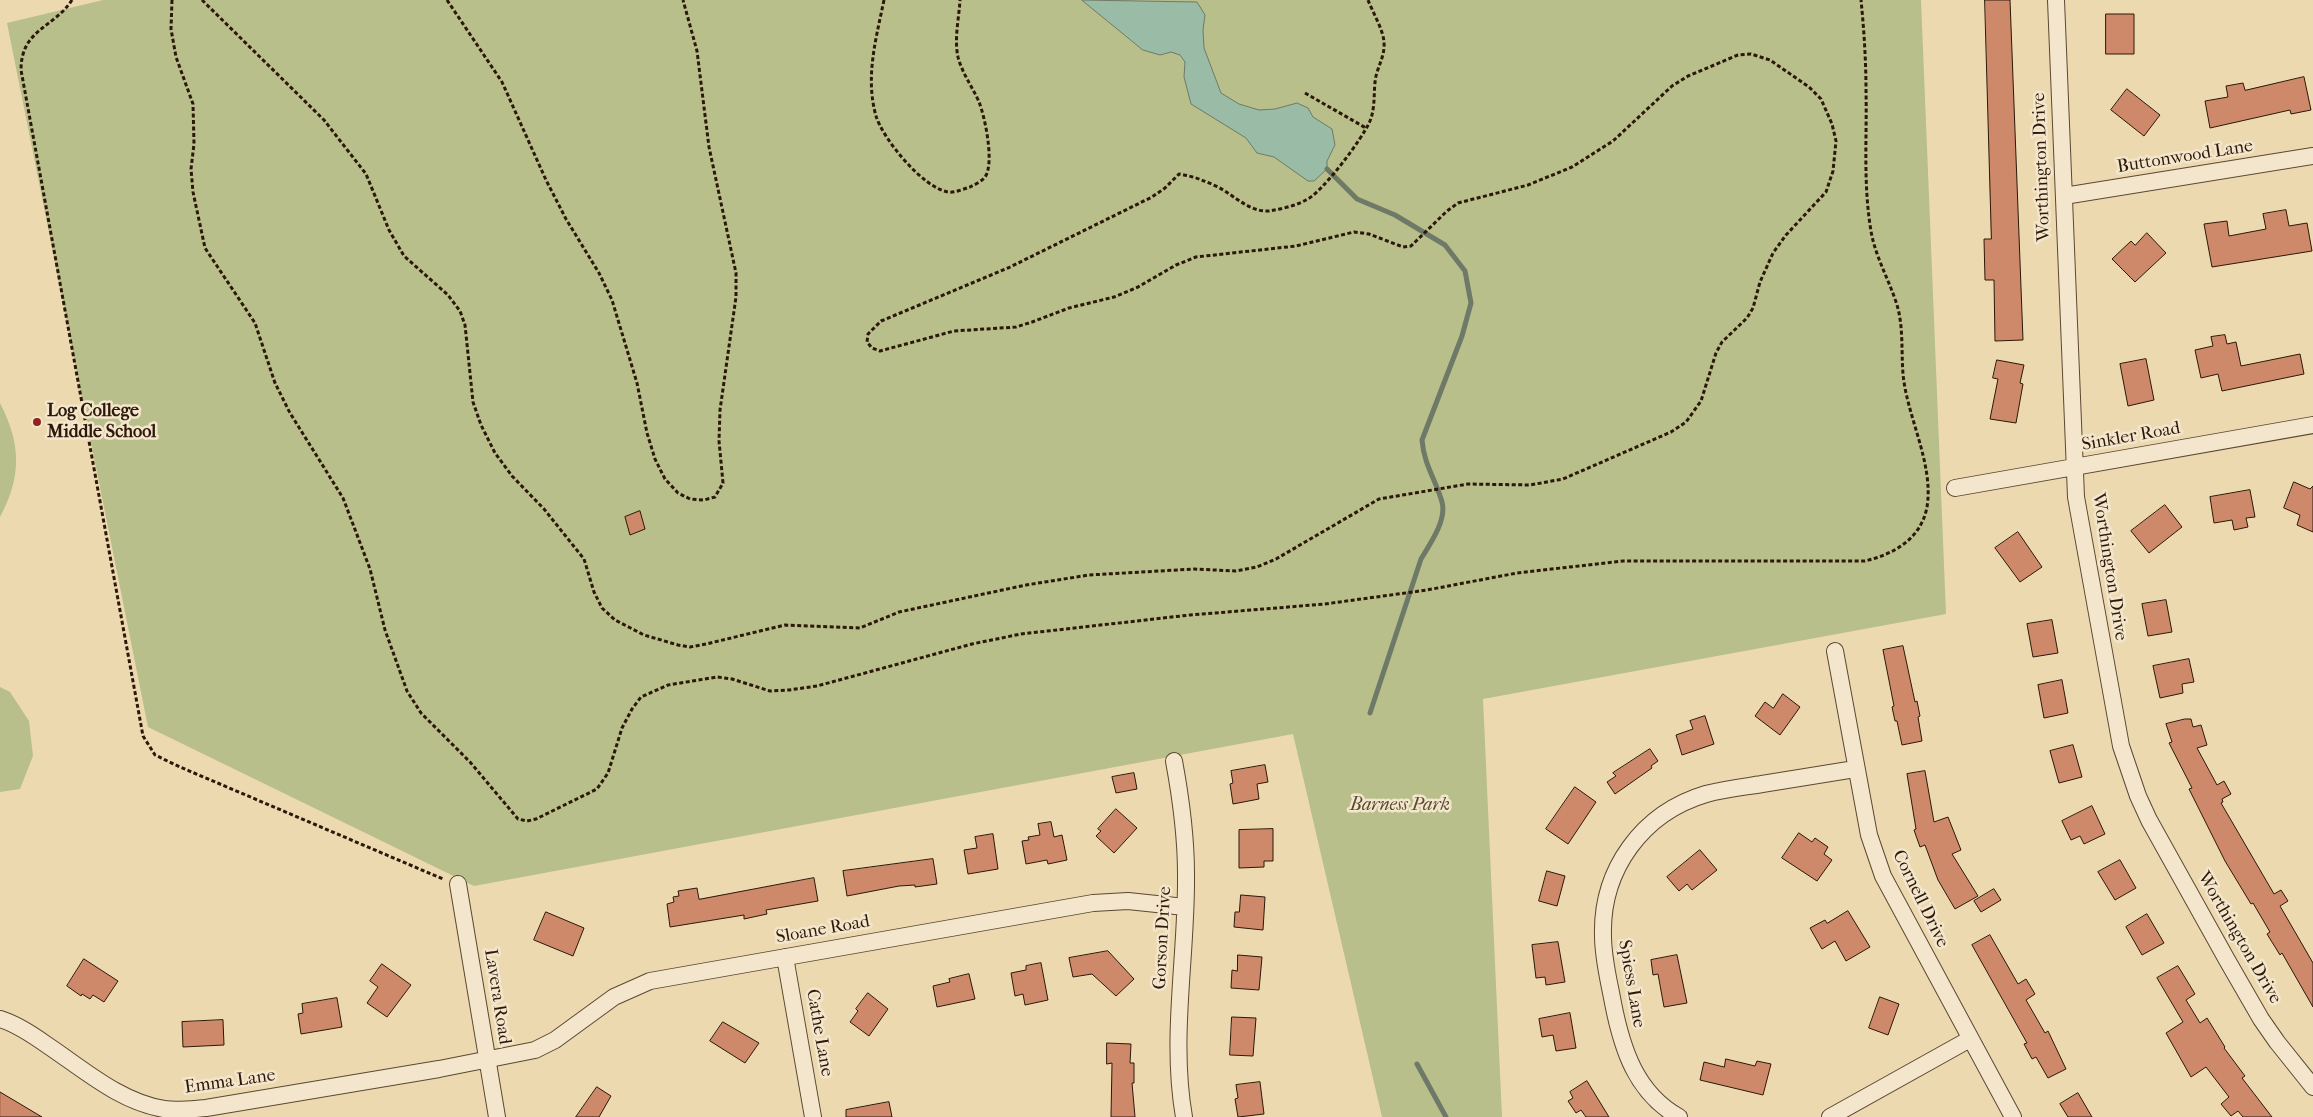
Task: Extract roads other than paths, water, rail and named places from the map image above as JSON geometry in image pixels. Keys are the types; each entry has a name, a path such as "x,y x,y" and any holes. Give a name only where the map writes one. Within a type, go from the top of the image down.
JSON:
{"street":[{"name":"Worthington Drive","path":"2056,0 2076,497 2112,707 2121,746 2138,796 2226,960 2277,1042 2313,1087"},
{"name":"Buttonwood Lane","path":"2064,196 2313,156"},
{"name":"Sinkler Road","path":"1955,488 2313,425"},
{"name":"Cornell Drive","path":"1835,651 1855,769 1869,835 1883,876 2014,1117"},
{"name":"Gorson Drive","path":"1174,761 1184,825 1186,876 1178,1044 1184,1117"},
{"name":"Spiess Lane","path":"1679,1117 1662,1105 1643,1084 1628,1060 1620,1039 1604,960 1602,936 1608,888 1615,870 1640,834 1667,811 1686,801 1728,790 1855,769"},
{"name":"Lavera Road","path":"458,884 497,1117"},
{"name":"Sloane Road","path":"487,1059 535,1050 556,1040 614,997 650,981 1093,903 1128,901 1185,907"},
{"name":"Cathe Lane","path":"785,957 813,1117"},
{"name":"Emma Lane","path":"0,1019 32,1035 120,1094 137,1102 163,1109 206,1108 487,1059"},
{"path":"1830,1117 1970,1039"}],"waterway":[{"path":"1327,169 1357,199 1395,215 1445,245 1465,271 1471,303 1462,336 1422,440 1425,457 1440,494 1443,509 1442,516 1437,532 1421,559 1370,713"},
{"path":"1417,1064 1446,1117"}],"place":[{"name":"Log College Middle School","path":"37,422"}],"park label":[{"name":"Barness Park","path":"1400,806"}]}
